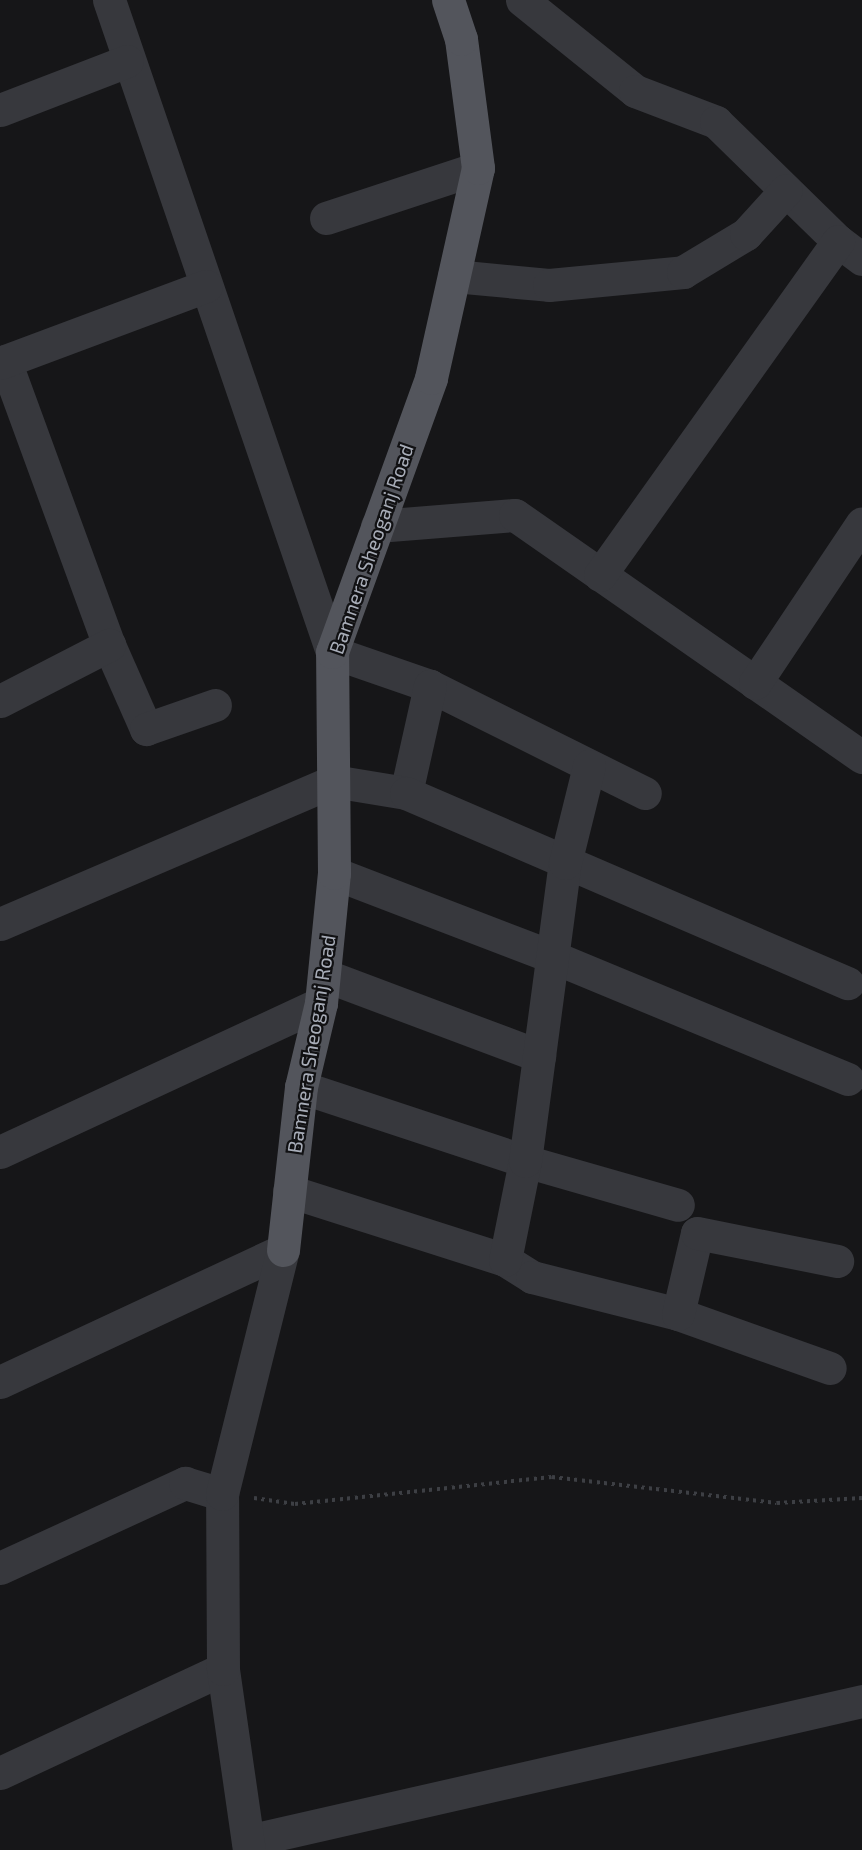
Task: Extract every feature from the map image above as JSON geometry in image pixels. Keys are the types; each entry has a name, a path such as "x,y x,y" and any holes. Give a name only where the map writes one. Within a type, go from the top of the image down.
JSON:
{"main road":[{"name":"Bamnera Sheoganj Road","path":"283,1250 301,1087 323,989 334,873 332,652 431,378 478,168 461,39 448,0"}],"street":[{"path":"109,0 127,61 332,652 430,686 645,793"},
{"path":"522,0 635,91 716,122 850,250 600,574"},
{"path":"0,110 127,61"},
{"path":"326,218 478,168"},
{"path":"454,276 549,285 683,272 746,234 786,190"},
{"path":"206,286 2,362 109,645 146,729 215,705"},
{"path":"377,526 515,515 862,758"},
{"path":"755,683 862,523"},
{"path":"0,701 109,645"},
{"path":"406,793 430,686"},
{"path":"505,1260 525,1161 565,863 589,766"},
{"path":"0,924 333,781 406,793 848,983"},
{"path":"334,873 553,957 848,1079"},
{"path":"0,1152 323,989 539,1056"},
{"path":"301,1087 525,1161 678,1205"},
{"path":"289,1191 505,1260 532,1277 678,1314 830,1368"},
{"path":"678,1314 697,1233 837,1261"},
{"path":"0,1382 283,1250"},
{"path":"283,1250 222,1494 223,1669 249,1846 862,1701"},
{"path":"0,1568 185,1484 222,1494"},
{"path":"0,1773 223,1669"}],"path":[{"path":"222,1494 295,1504 552,1477 777,1503 862,1498"}]}
